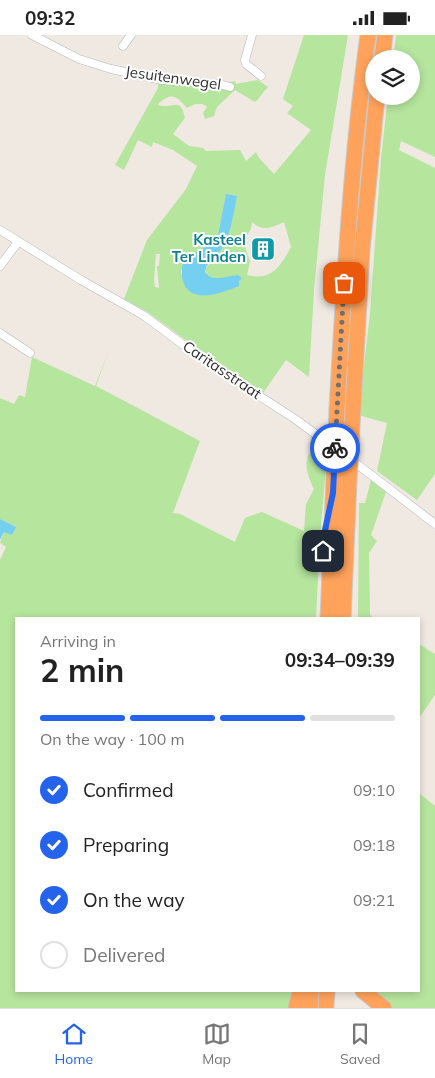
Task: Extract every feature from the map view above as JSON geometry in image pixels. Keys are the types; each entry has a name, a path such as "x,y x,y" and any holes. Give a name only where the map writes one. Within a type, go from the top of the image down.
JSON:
{"highway":[{"path":"328,617 346,247 360,92 368,35"},
{"path":"383,50 385,35"},
{"path":"343,617 362,250 376,105"},
{"path":"320,617 324,535 333,493"},
{"path":"296,1008 300,992"},
{"path":"310,1008 311,992"},
{"path":"326,1008 327,992"},
{"path":"364,992 384,1008"}],"street":[{"name":"Jesuitenwegel","path":"32,35 79,59 111,69 162,80 219,84 230,87"},
{"path":"123,47 131,35"},
{"path":"252,35 245,61 261,77"},
{"name":"Caritasstraat","path":"0,230 81,280 143,315 201,358 358,464 435,524"},
{"path":"0,266 18,242"},
{"path":"0,333 30,353"}],"green space":[{"path":"304,35 348,35 325,175 314,290 309,377 286,360 263,393 210,358 146,311 124,299 147,240 186,189 197,166 173,150 153,142 152,147 138,140 124,170 115,165 158,88 158,82 206,88 235,81 236,84 258,80 268,87 255,102 235,90 217,107 214,116 205,119 203,113 207,107 203,104 195,104 187,108 177,98 168,97 158,105 178,105 181,107 185,118 173,134 189,146 203,148 206,151 240,150 246,161 256,152 274,174 311,130 287,113 293,106 283,99","holes":["226,195 237,196 226,241 222,249 205,269 207,276 221,278 197,295 186,286 181,271 217,240","252,222 263,228 284,222 291,247 279,266 274,271 263,276 247,275 250,261 243,241 251,229","156,254 160,254 159,266 157,266 159,288 155,287"]},
{"path":"396,35 435,35 435,157 401,141 399,150 435,168 435,474 417,500 377,471 387,423 358,415 370,314 381,158 387,105 420,105 420,50 394,50"},
{"path":"109,350 96,386 200,441 173,513 180,514 235,542 245,518 262,512 304,531 306,504 314,489 307,472 307,458 309,454 327,456 320,537 316,617 15,617 15,992 298,992 293,1008 0,1008 0,560 6,547 0,543 4,532 16,527 0,519 0,398 14,404 19,395 25,397 32,357 95,386"},
{"path":"371,480 386,492 371,535 377,541 369,553 370,615 372,617 358,617 359,503 365,503"},
{"path":"420,645 435,654 435,695 420,717"},
{"path":"420,794 435,806 435,1008 391,1008 373,992 420,992"}],"water":[{"path":"226,194 237,196 227,239 219,253 209,262 205,272 216,278 238,275 242,278 239,281 239,286 232,289 215,294 198,295 191,292 185,286 182,277 182,266 191,255 217,240"},
{"path":"0,519 16,527 12,535 4,532 0,540"}],"way so far":[{"path":"335,448 344,283"}],"place":[{"name":"Kasteel Ter Linden","path":"263,249"}],"route":[{"path":"323,551 324,535 333,493 335,448"}]}
